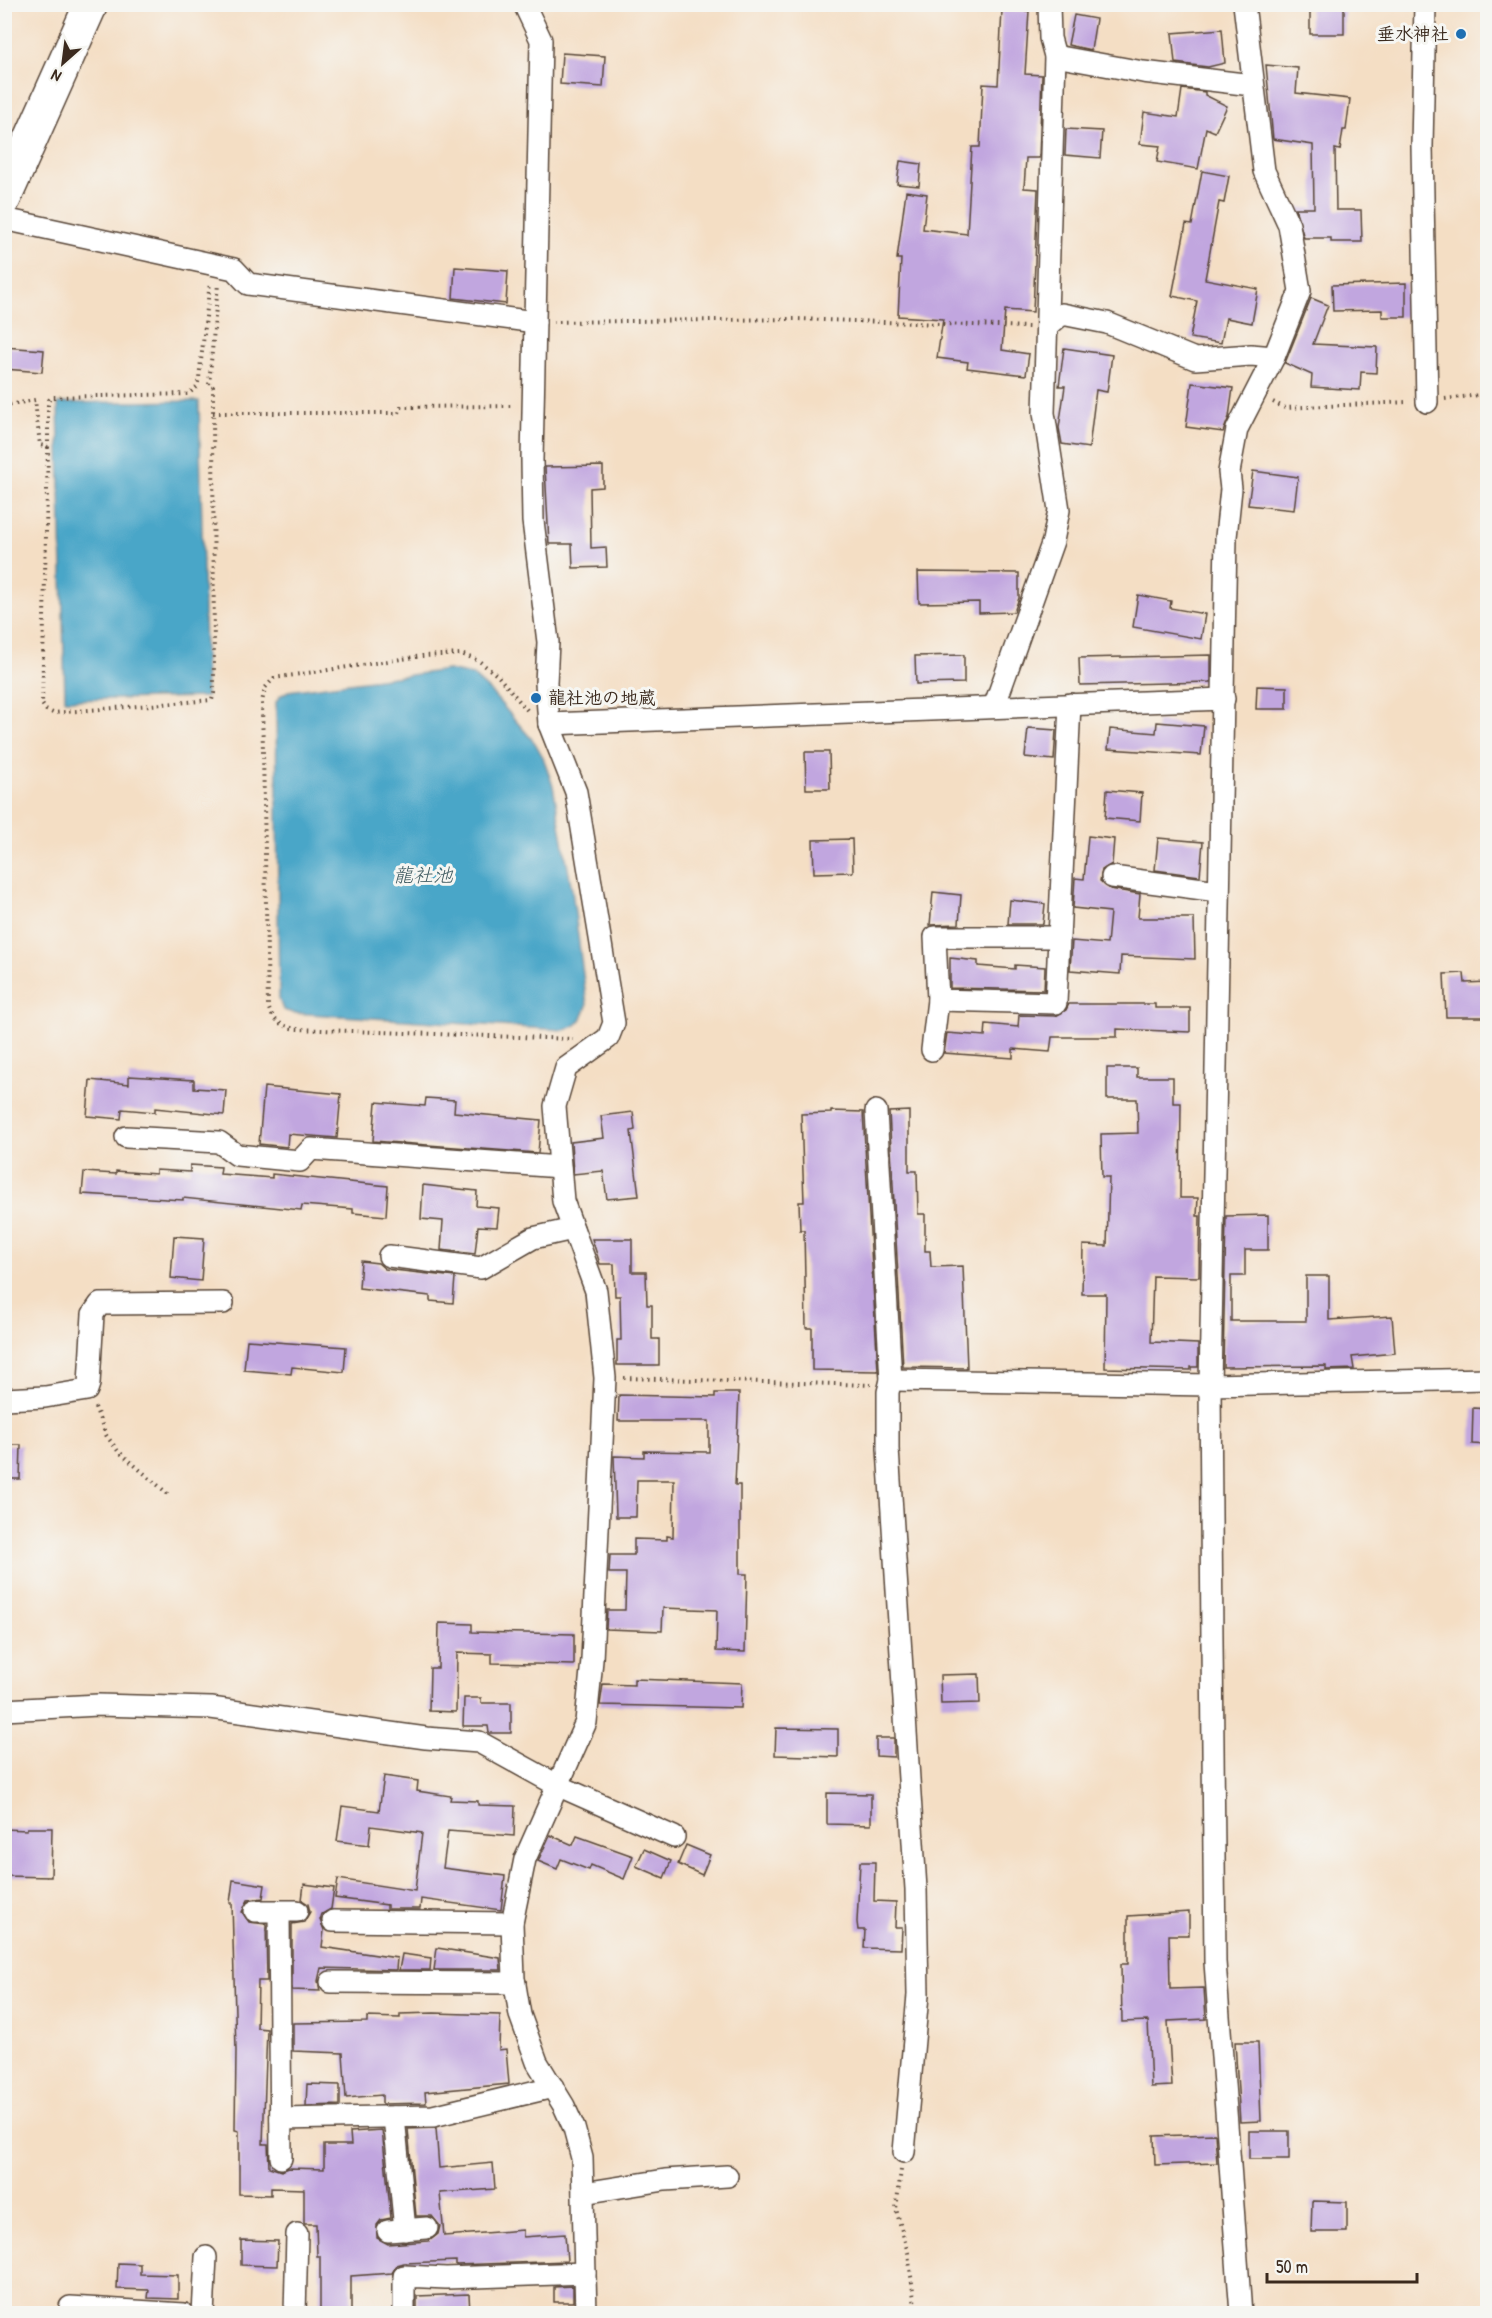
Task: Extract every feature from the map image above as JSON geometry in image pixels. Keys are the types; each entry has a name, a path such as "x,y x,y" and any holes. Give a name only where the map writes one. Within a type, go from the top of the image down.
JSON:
{"main road":[{"path":"4,199 91,4"}],"street":[{"path":"524,4 541,40 533,406 533,520 548,642 546,683 549,724 576,792 614,1023 608,1038 566,1068 555,1106 563,1201 596,1291 605,1378 592,1660 586,1722 525,1859 512,1923 515,1983 520,2015 537,2062 574,2127 582,2158 586,2313"},
{"path":"994,707 1053,542 1059,510 1044,413 1056,57 1050,38 1049,4"},
{"path":"1241,2313 1215,1962 1210,1385 1226,537 1231,489 1229,472 1237,429 1274,357 1300,291 1289,225 1264,171 1244,4"},
{"path":"1425,4 1422,146 1427,402"},
{"path":"1056,57 1143,72 1252,85"},
{"path":"4,219 234,269 248,284 535,322"},
{"path":"1047,327 1062,314 1107,323 1195,359 1251,355 1274,357"},
{"path":"549,724 1224,699"},
{"path":"938,1000 1056,1004 1070,704"},
{"path":"1112,877 1218,891"},
{"path":"932,1050 938,1000 935,938 1059,937"},
{"path":"876,1111 891,1380 888,1392 888,1449 906,1708 918,1983 904,2152"},
{"path":"126,1137 219,1142 237,1155 300,1161 311,1149 560,1167"},
{"path":"388,1256 481,1268 533,1238 573,1229"},
{"path":"4,1399 45,1397 87,1390 93,1314 100,1304 223,1303"},
{"path":"891,1380 1210,1385 1488,1379"},
{"path":"4,1710 98,1705 211,1708 426,1738 479,1742 557,1785 674,1838"},
{"path":"255,1911 288,1911 281,2158"},
{"path":"333,1921 512,1923"},
{"path":"331,1982 515,1983"},
{"path":"281,2120 433,2116 553,2087"},
{"path":"394,2117 396,2230 427,2228"},
{"path":"583,2193 681,2188 727,2176"},
{"path":"296,2313 297,2234"},
{"path":"203,2313 206,2257"},
{"path":"404,2313 404,2276 446,2278 585,2273"},
{"path":"70,2307 184,2313"}],"path":[{"path":"216,265 209,385 213,387 214,693 212,700 53,713 46,710 42,704 49,400 54,397 188,394 197,387 216,265"},
{"path":"535,322 796,319 1047,327"},
{"path":"1256,393 1285,408 1427,402 1488,394"},
{"path":"4,406 35,400 40,445 48,447"},
{"path":"213,413 399,413 401,407 533,406"},
{"path":"549,724 530,712 498,676 479,661 461,654 422,656 274,678 265,688 262,702 268,1006 272,1017 282,1026 295,1029 558,1040 579,1037"},
{"path":"605,1378 874,1385 891,1380"},
{"path":"87,1390 106,1435 118,1451 168,1494"},
{"path":"904,2152 896,2209 908,2253 916,2313"}],"water":[{"path":"199,401 206,697 65,700 58,403"},
{"name":"龍社池","path":"448,670 472,675 491,692 535,743 543,757 553,786 572,890 587,1005 580,1022 573,1027 564,1030 293,1013 283,1010 279,999 276,702 288,691"}],"building":[{"path":"1310,4 1344,4 1344,34 1310,34"},
{"path":"1002,10 1029,11 1025,74 1042,75 1039,158 1026,158 1024,188 1038,189 1033,312 1005,310 1002,350 1029,354 1026,375 967,368 968,362 937,358 943,319 898,316 901,259 897,259 906,191 927,194 923,229 967,234 972,147 980,147 983,84 998,85"},
{"path":"1074,15 1096,19 1091,50 1068,45"},
{"path":"1222,29 1225,63 1208,67 1175,63 1172,33"},
{"path":"562,53 605,56 603,87 560,84"},
{"path":"1266,65 1298,68 1296,93 1350,99 1346,130 1343,130 1340,150 1335,149 1336,210 1361,210 1362,242 1331,242 1331,238 1304,238 1295,208 1314,208 1313,145 1273,139"},
{"path":"1182,89 1205,92 1205,95 1227,106 1215,132 1206,128 1198,169 1157,162 1160,146 1140,144 1144,112 1178,117"},
{"path":"1066,129 1102,131 1100,158 1065,155"},
{"path":"900,161 921,164 919,186 897,184"},
{"path":"1202,171 1229,176 1224,203 1219,202 1205,279 1258,289 1252,323 1226,318 1221,343 1190,338 1197,301 1172,296 1186,224 1192,225"},
{"path":"455,267 508,271 506,304 453,298"},
{"path":"1406,283 1406,317 1382,317 1382,310 1333,311 1332,285"},
{"path":"1311,298 1328,305 1313,344 1377,347 1376,373 1361,372 1360,390 1311,387 1312,375 1285,363"},
{"path":"4,347 44,350 42,372 4,369"},
{"path":"1064,348 1112,355 1107,392 1096,390 1089,448 1062,444 1059,428 1065,386 1059,386"},
{"path":"1192,383 1233,388 1229,417 1223,432 1186,427"},
{"path":"603,466 603,487 590,488 591,548 606,547 607,567 573,568 572,544 549,544 545,467"},
{"path":"1253,471 1298,477 1294,510 1248,505"},
{"path":"918,572 1019,573 1019,598 1014,612 979,613 979,602 919,603"},
{"path":"1138,595 1171,601 1170,608 1205,614 1201,639 1133,627"},
{"path":"964,655 964,683 916,684 915,656"},
{"path":"1211,655 1211,682 1080,685 1079,658"},
{"path":"1257,686 1287,687 1287,709 1256,709"},
{"path":"1157,722 1204,726 1201,755 1108,749 1110,729 1156,733"},
{"path":"1028,728 1056,730 1054,760 1025,757"},
{"path":"805,752 829,752 830,789 806,789"},
{"path":"1107,790 1142,793 1140,821 1105,818"},
{"path":"1088,836 1114,839 1112,864 1102,870 1100,881 1110,889 1140,894 1138,918 1194,918 1195,959 1121,956 1120,974 1070,970 1072,941 1107,944 1110,912 1073,908 1075,878 1084,879"},
{"path":"1158,838 1203,842 1200,876 1155,870"},
{"path":"852,839 853,872 814,873 813,840"},
{"path":"933,892 961,895 959,924 930,925"},
{"path":"1010,900 1045,904 1043,924 1008,924"},
{"path":"950,958 978,961 978,966 1015,969 1015,965 1045,967 1044,990 950,988"},
{"path":"1464,973 1465,983 1488,982 1488,1017 1446,1017 1444,974"},
{"path":"1069,1004 1155,1004 1155,1008 1190,1008 1190,1032 1117,1029 1117,1037 1052,1037 1050,1052 1013,1049 1013,1058 944,1053 947,1033 985,1036 986,1024 1018,1027 1019,1015 1056,1016 1066,1010"},
{"path":"1107,1068 1137,1068 1137,1077 1173,1077 1173,1103 1181,1103 1180,1198 1198,1198 1199,1277 1153,1276 1151,1342 1198,1344 1198,1367 1191,1367 1191,1370 1105,1368 1106,1294 1082,1294 1083,1245 1107,1246 1109,1177 1102,1177 1101,1134 1138,1133 1137,1099 1107,1099"},
{"path":"129,1076 194,1080 194,1088 226,1090 224,1115 155,1108 155,1112 122,1109 121,1119 87,1116 90,1080 129,1084"},
{"path":"264,1087 341,1094 337,1138 288,1134 287,1147 259,1144"},
{"path":"426,1098 455,1100 454,1112 541,1120 538,1153 373,1141 376,1102 425,1106"},
{"path":"831,1111 863,1112 878,1371 812,1370 812,1328 806,1328 804,1230 800,1230 799,1202 804,1202 801,1114 831,1113"},
{"path":"909,1111 909,1171 917,1171 918,1214 925,1214 925,1251 930,1251 931,1267 963,1266 967,1368 903,1367 889,1112"},
{"path":"633,1112 635,1130 631,1131 639,1196 607,1199 603,1171 573,1174 571,1142 604,1138 601,1116"},
{"path":"190,1165 221,1167 220,1174 272,1178 272,1174 388,1186 386,1216 353,1213 353,1209 302,1205 301,1210 183,1198 183,1200 82,1194 84,1172 116,1174 116,1171 156,1174 156,1170 190,1172"},
{"path":"423,1185 477,1191 476,1206 499,1208 497,1227 478,1226 475,1254 441,1250 443,1221 421,1219"},
{"path":"1268,1215 1268,1250 1245,1250 1245,1276 1231,1276 1231,1321 1306,1321 1306,1276 1329,1276 1329,1320 1392,1316 1395,1353 1352,1357 1354,1369 1326,1370 1326,1366 1223,1367 1226,1216"},
{"path":"174,1236 204,1238 201,1281 171,1278"},
{"path":"592,1239 632,1239 632,1272 646,1272 647,1305 652,1305 652,1339 659,1339 659,1365 617,1365 617,1340 621,1340 620,1296 615,1296 614,1264 600,1264"},
{"path":"361,1261 378,1263 385,1269 455,1277 453,1303 430,1301 430,1296 359,1288"},
{"path":"247,1340 346,1347 344,1372 292,1367 291,1374 244,1370"},
{"path":"715,1393 739,1393 735,1485 740,1485 740,1574 747,1574 745,1652 716,1651 717,1610 663,1608 662,1631 606,1629 607,1610 625,1610 626,1573 609,1573 610,1555 634,1555 634,1539 667,1540 667,1536 673,1537 674,1480 637,1480 636,1517 616,1517 614,1456 644,1457 644,1451 709,1452 709,1421 618,1421 619,1395 715,1397"},
{"path":"1473,1408 1488,1409 1488,1445 1472,1444"},
{"path":"4,1445 21,1445 20,1479 4,1479"},
{"path":"439,1623 472,1624 472,1632 574,1634 574,1665 492,1663 492,1654 457,1653 456,1712 429,1711 430,1668 438,1668"},
{"path":"979,1674 980,1703 941,1704 940,1675"},
{"path":"634,1679 742,1683 741,1708 600,1705 603,1684 634,1685"},
{"path":"464,1698 481,1698 481,1703 511,1703 511,1733 489,1733 488,1726 463,1726"},
{"path":"776,1728 838,1729 838,1757 775,1755"},
{"path":"876,1738 894,1738 894,1757 876,1756"},
{"path":"384,1776 418,1781 417,1791 451,1796 450,1800 478,1801 478,1805 515,1806 514,1836 448,1831 443,1868 505,1876 501,1910 421,1899 420,1909 387,1909 387,1905 335,1898 338,1879 415,1891 422,1833 371,1826 369,1845 337,1841 342,1806 379,1811"},
{"path":"827,1793 871,1794 871,1825 827,1824"},
{"path":"27,1828 52,1828 51,1877 4,1876 4,1829 27,1830"},
{"path":"550,1835 573,1845 577,1836 633,1856 624,1879 591,1865 589,1870 561,1859 557,1869 538,1861"},
{"path":"686,1845 710,1855 702,1875 678,1864"},
{"path":"644,1849 671,1861 664,1878 636,1866"},
{"path":"860,1862 875,1862 874,1901 896,1902 895,1928 902,1928 901,1949 864,1948 865,1930 858,1930 857,1922"},
{"path":"233,1880 265,1885 263,1898 248,1900 242,1912 249,1922 266,1924 267,1981 258,1981 257,2028 267,2029 263,2144 268,2144 269,2167 281,2171 289,2168 324,2169 324,2145 351,2145 350,2132 382,2130 391,2218 381,2220 377,2225 377,2238 388,2244 429,2241 438,2234 440,2226 432,2216 416,2216 408,2129 436,2128 439,2168 493,2163 495,2189 440,2193 444,2236 523,2230 523,2237 565,2234 567,2261 456,2265 456,2261 404,2263 397,2265 392,2273 351,2276 351,2313 320,2313 320,2256 317,2256 316,2224 304,2224 304,2189 271,2188 271,2195 239,2194 239,2131 235,2130 236,2051 232,1903 230,1903"},
{"path":"304,1884 334,1888 331,1909 322,1914 320,1920 324,1930 322,1947 397,1958 396,1970 321,1968 318,1981 320,1991 292,1990 292,1924 304,1922 310,1912 308,1904 302,1900"},
{"path":"1189,1912 1189,1935 1169,1935 1170,1989 1204,1988 1206,2019 1168,2021 1172,2086 1151,2087 1148,2021 1122,2022 1121,1964 1128,1964 1128,1916"},
{"path":"437,1948 500,1958 501,1970 434,1970"},
{"path":"402,1954 431,1958 430,1970 399,1970"},
{"path":"400,2014 500,2015 499,2050 506,2049 509,2084 425,2092 426,2103 382,2104 382,2095 346,2098 343,2053 293,2051 293,2023 367,2022 367,2017 400,2018"},
{"path":"1235,2042 1258,2042 1261,2121 1240,2122"},
{"path":"307,2084 340,2085 340,2105 306,2106"},
{"path":"1249,2131 1289,2131 1289,2159 1249,2159"},
{"path":"1215,2134 1217,2163 1155,2165 1154,2136"},
{"path":"1312,2201 1347,2202 1347,2232 1311,2232"},
{"path":"241,2240 278,2241 277,2266 241,2265"},
{"path":"118,2263 140,2264 140,2274 178,2275 178,2299 148,2298 149,2290 117,2289"},
{"path":"573,2286 573,2302 554,2302 554,2287"},
{"path":"469,2294 470,2313 417,2313 417,2296"}],"place":[{"name":"垂水神社","path":"1461,34"},
{"name":"龍社池の地蔵","path":"536,698"}]}
